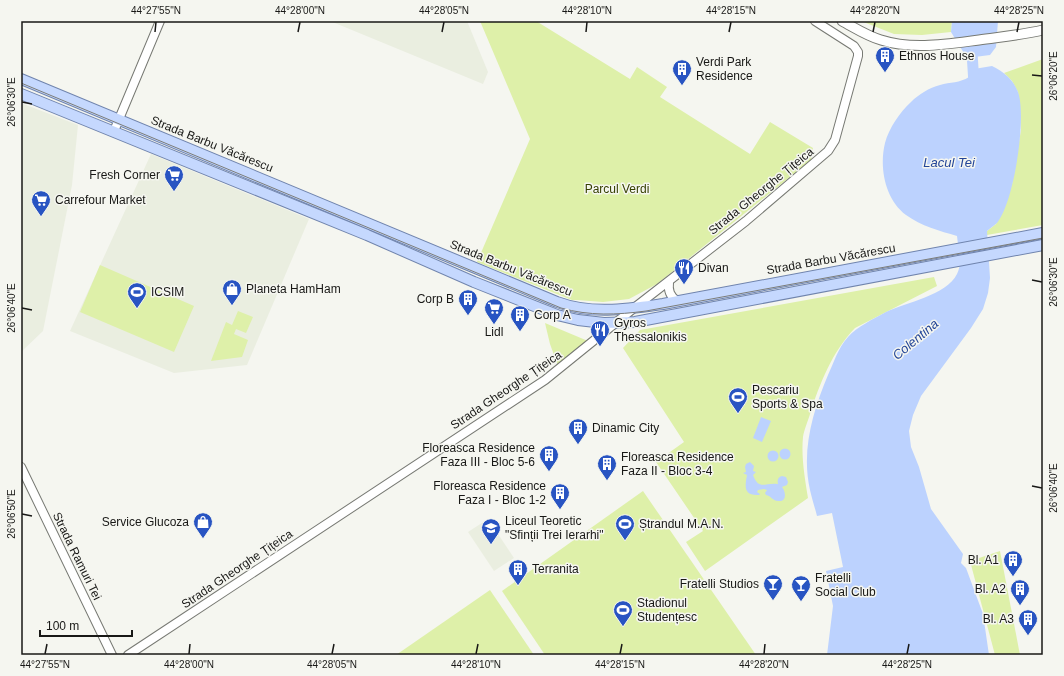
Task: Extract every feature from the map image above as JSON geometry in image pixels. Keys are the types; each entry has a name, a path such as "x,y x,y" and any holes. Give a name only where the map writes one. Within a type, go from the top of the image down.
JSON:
{"main road":[{"path":"842,21 863,33 881,40 895,43 922,45 1005,37 1043,30"},
{"name":"Strada Barbu Văcărescu","path":"21,79 557,302 572,306 613,310 634,308 1043,233"},
{"name":"Strada Barbu Văcărescu","path":"21,94 367,235 524,303 570,319 616,324 655,318 1043,245"}],"street":[{"path":"114,131 160,21"},
{"name":"Strada Gheorghe Țițeica","path":"128,655 545,380 763,207 828,151 835,140 858,56 856,49 815,21"},
{"path":"669,282 669,292 677,301"},
{"name":"Strada Ramuri Tei","path":"21,467 112,655"}],"shaded area":[{"path":"330,21 467,21 488,72 483,84"},
{"path":"21,103 78,125 72,185 43,331 21,352"},
{"path":"151,154 309,219 247,365 174,373 70,331"},
{"name":"Liceul Teoretic \"Sfinții Trei Ierarhi\"","path":"488,519 514,558 494,571 468,532"}],"green space":[{"name":"Parcul Verdi","path":"480,21 536,21 630,79 637,67 667,87 660,97 750,154 770,122 813,148 811,160 657,284 629,299 603,302 572,300 477,262 530,139"},
{"path":"861,21 952,21 951,32 922,35 894,34"},
{"path":"1043,59 1043,225 987,235 987,231 996,224 1012,184 1021,130 1018,92 1012,81 1004,73"},
{"name":"ICSIM","path":"100,265 194,306 174,352 80,312"},
{"name":"Pescariu Sports & Spa","path":"934,277 937,286 855,328 833,358 818,391 803,437 803,460 808,498 705,571 686,542 703,531 656,462 684,442 623,348 640,330"},
{"path":"238,311 253,317 246,333 236,329 234,334 248,340 242,357 211,361 226,322 232,325"},
{"path":"545,323 588,341 558,366 550,344"},
{"name":"Ștrandul M.A.N.","path":"643,491 756,655 545,655 502,591"},
{"path":"1000,551 1020,655 995,655 970,561"},
{"path":"490,590 534,655 396,655"}],"water":[{"path":"952,21 998,21 996,47 990,55 967,58 951,32"},
{"name":"Lacul Tei","path":"992,66 1008,76 1014,83 1018,92 1021,120 1017,159 1009,198 997,223 987,231 990,278 988,293 983,309 971,328 921,396 913,415 909,431 911,447 919,467 931,509 963,554 961,563 966,568 983,614 989,655 827,655 833,606 826,571 843,567 832,513 817,516 810,490 807,460 813,417 828,375 839,350 852,333 866,323 894,308 925,298 944,288 952,282 959,270 960,265 957,236 931,228 912,219 906,215 893,201 883,173 883,153 885,143 892,126 899,115 914,99 936,86 966,79 969,77 968,70"},
{"path":"761,417 771,421 762,442 753,438"},
{"path":"783,449 787,449 789,450 789,458 783,459 780,456 780,452"},
{"path":"771,451 775,451 777,452 777,460 771,461 768,458 768,454"},
{"path":"750,462 754,466 753,471 756,472 753,475 755,480 760,484 778,484 780,477 786,477 788,482 787,485 782,487 785,494 783,500 778,501 766,495 765,493 767,490 764,489 758,490 757,492 760,494 759,495 750,494 746,490 747,475 743,473 746,472 746,464"}],"waterway":[{"name":"Colentina","path":"970,21 974,84"}],"tram line":[{"path":"21,83 561,308 572,311 593,314 646,311 1043,238"}],"place":[{"name":"Ethnos House","path":"885,73"},
{"name":"Verdi Park Residence","path":"682,86"},
{"name":"Fresh Corner","path":"174,192"},
{"name":"Carrefour Market","path":"41,217"},
{"name":"Divan","path":"684,285"},
{"name":"Planeta HamHam","path":"232,306"},
{"name":"ICSIM","path":"137,309"},
{"name":"Corp B","path":"468,316"},
{"name":"Lidl","path":"494,325"},
{"name":"Corp A","path":"520,332"},
{"name":"Gyros Thessalonikis","path":"600,347"},
{"name":"Pescariu Sports & Spa","path":"738,414"},
{"name":"Dinamic City","path":"578,445"},
{"name":"Floreasca Residence Faza III - Bloc 5-6","path":"549,472"},
{"name":"Floreasca Residence Faza II - Bloc 3-4","path":"607,481"},
{"name":"Floreasca Residence Faza I - Bloc 1-2","path":"560,510"},
{"name":"Service Glucoza","path":"203,539"},
{"name":"Ștrandul M.A.N.","path":"625,541"},
{"name":"Liceul Teoretic \"Sfinții Trei Ierarhi\"","path":"491,545"},
{"name":"Bl. A1","path":"1013,577"},
{"name":"Terranita","path":"518,586"},
{"name":"Fratelli Studios","path":"773,601"},
{"name":"Fratelli Social Club","path":"801,602"},
{"name":"Bl. A2","path":"1020,606"},
{"name":"Stadionul Studențesc","path":"623,627"},
{"name":"Bl. A3","path":"1028,636"}]}
